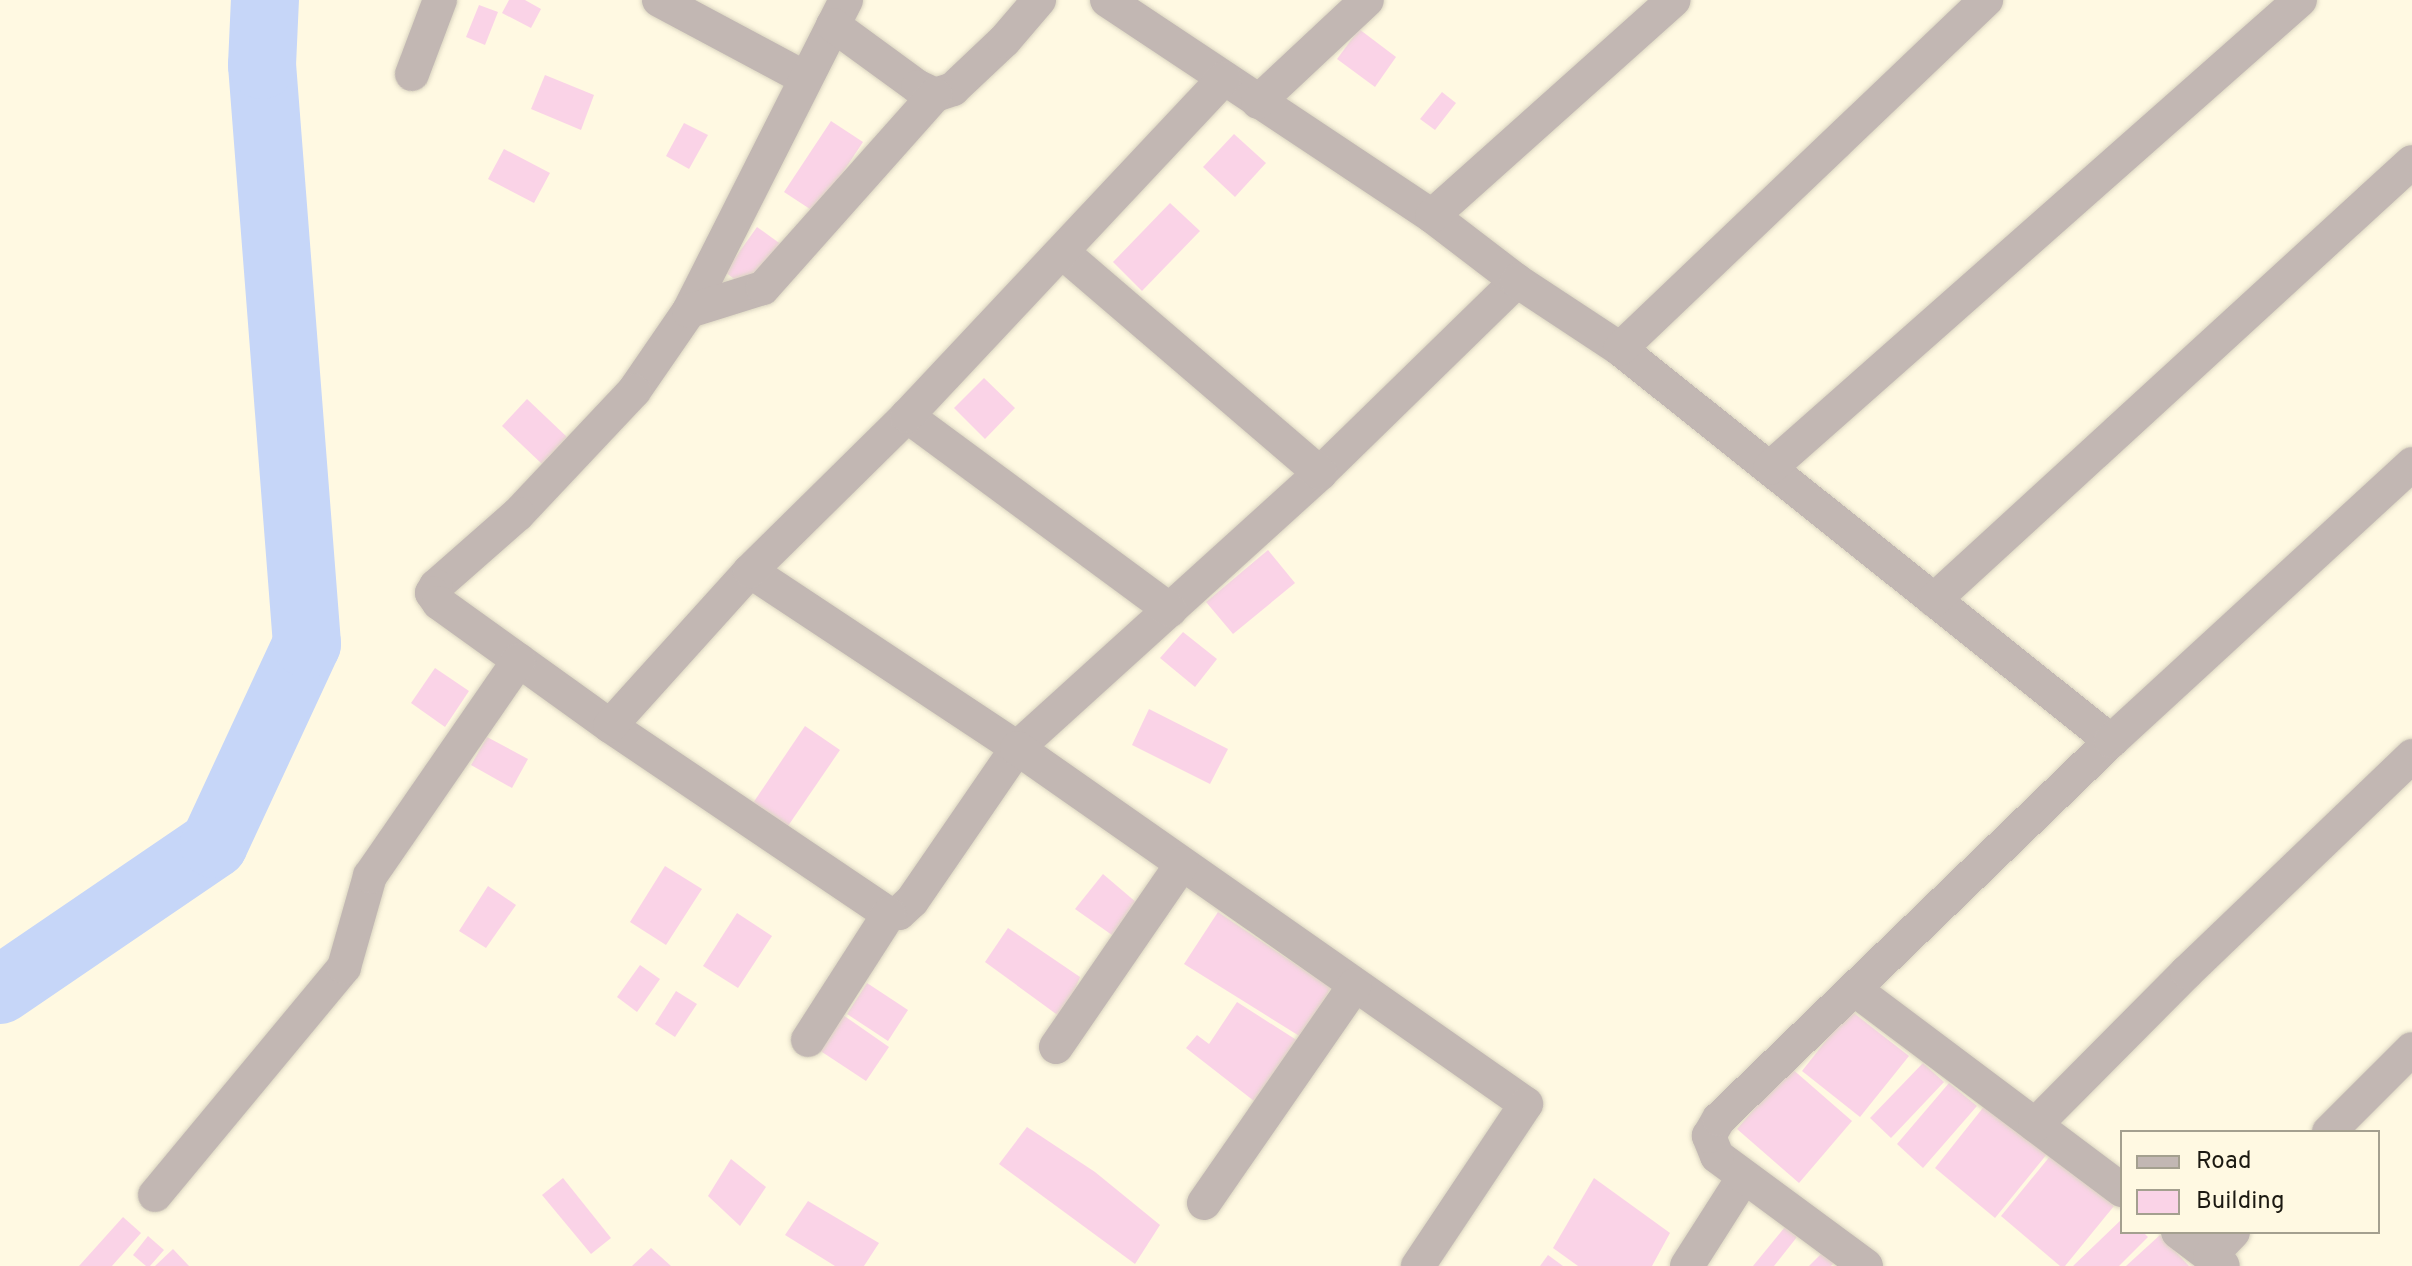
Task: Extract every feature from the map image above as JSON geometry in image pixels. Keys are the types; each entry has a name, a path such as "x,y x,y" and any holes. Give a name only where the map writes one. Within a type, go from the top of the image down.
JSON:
{"street":[{"path":"412,74 440,0"},
{"path":"659,0 805,78"},
{"path":"689,311 763,288 935,95 953,89 994,51 1039,0"},
{"path":"1107,0 1432,216 1517,281 1620,349 2111,741"},
{"path":"1432,216 1674,0"},
{"path":"1620,349 1986,0"},
{"path":"1770,468 2300,0"},
{"path":"1258,102 1350,5"},
{"path":"935,95 918,87 840,12 689,311 634,391 518,514 436,586 432,593 439,603 610,726 889,914 899,913 912,901 1017,748 1320,473 1517,281"},
{"path":"610,726 750,571 907,416 1224,79"},
{"path":"1934,600 2412,162"},
{"path":"1062,252 1320,473"},
{"path":"907,416 1170,610"},
{"path":"1866,1266 1717,1156 1709,1136 1719,1119 2111,741 2412,464"},
{"path":"750,571 1017,748 1526,1104 1418,1266"},
{"path":"155,1195 344,967 370,876 519,660"},
{"path":"2035,1125 2187,972 2412,756"},
{"path":"1056,1047 1182,864"},
{"path":"808,1040 889,914"},
{"path":"1204,1203 1355,985"},
{"path":"1854,989 2120,1189"},
{"path":"2331,1130 2412,1049"},
{"path":"1687,1266 1743,1178"},
{"path":"2183,1234 2222,1251"}],"building":[{"path":"509,0 525,0 541,9 531,28 502,13"},
{"path":"479,5 498,12 485,45 466,37"},
{"path":"1359,29 1396,57 1375,87 1337,59"},
{"path":"545,75 594,95 581,130 531,109"},
{"path":"1442,92 1456,103 1435,130 1420,119"},
{"path":"831,121 863,142 816,213 784,192"},
{"path":"684,123 708,135 689,169 666,156"},
{"path":"1234,134 1266,163 1235,197 1203,167"},
{"path":"504,149 550,173 534,203 488,179"},
{"path":"1170,203 1200,231 1142,291 1113,262"},
{"path":"757,227 782,245 749,290 725,272"},
{"path":"984,378 1015,408 985,439 954,408"},
{"path":"527,399 567,437 542,464 502,426"},
{"path":"1268,550 1295,583 1233,634 1206,602"},
{"path":"1183,632 1217,659 1195,687 1160,658"},
{"path":"435,668 469,691 445,727 411,703"},
{"path":"1149,709 1228,749 1210,784 1132,745"},
{"path":"805,726 840,750 788,826 753,803"},
{"path":"487,737 528,759 512,788 471,765"},
{"path":"665,866 702,889 666,945 630,922"},
{"path":"1103,874 1137,903 1112,935 1075,909"},
{"path":"488,886 516,905 486,948 459,931"},
{"path":"1218,912 1331,988 1301,1037 1184,964"},
{"path":"737,913 772,936 738,988 703,966"},
{"path":"1008,928 1080,977 1063,1019 985,962"},
{"path":"640,965 660,979 637,1012 617,997"},
{"path":"867,983 908,1010 888,1041 847,1014"},
{"path":"676,991 697,1004 675,1037 655,1024"},
{"path":"1237,1002 1298,1041 1254,1101 1186,1048 1197,1035 1209,1044"},
{"path":"1850,1010 1909,1056 1860,1117 1802,1071"},
{"path":"843,1015 889,1047 866,1081 819,1050"},
{"path":"1923,1063 1944,1082 1891,1138 1870,1118"},
{"path":"1790,1067 1852,1121 1799,1183 1737,1129"},
{"path":"1949,1083 1977,1106 1923,1168 1897,1144"},
{"path":"1986,1104 2047,1154 1995,1218 1935,1168"},
{"path":"1027,1127 1095,1172 1160,1225 1135,1264 999,1164"},
{"path":"2051,1155 2114,1206 2065,1266 2060,1266 2001,1216"},
{"path":"731,1159 766,1187 740,1226 708,1196"},
{"path":"563,1178 611,1238 591,1254 542,1195"},
{"path":"1594,1178 1670,1233 1652,1266 1578,1266 1553,1248"},
{"path":"808,1201 879,1243 864,1266 835,1266 785,1235"},
{"path":"123,1217 141,1233 112,1266 79,1266"},
{"path":"2120,1221 2120,1234 2145,1234 2148,1237 2119,1266 2073,1266"},
{"path":"1785,1227 1797,1237 1774,1266 1753,1266"},
{"path":"2160,1235 2189,1266 2126,1266"},
{"path":"148,1236 164,1250 150,1266 146,1266 133,1255"},
{"path":"651,1248 671,1266 632,1266"},
{"path":"173,1249 189,1266 155,1266"},
{"path":"1824,1251 1835,1262 1831,1266 1809,1266"},
{"path":"1548,1255 1563,1266 1540,1266"}],"waterway":[{"path":"0,990 214,844 307,644 262,65 265,0"}]}
